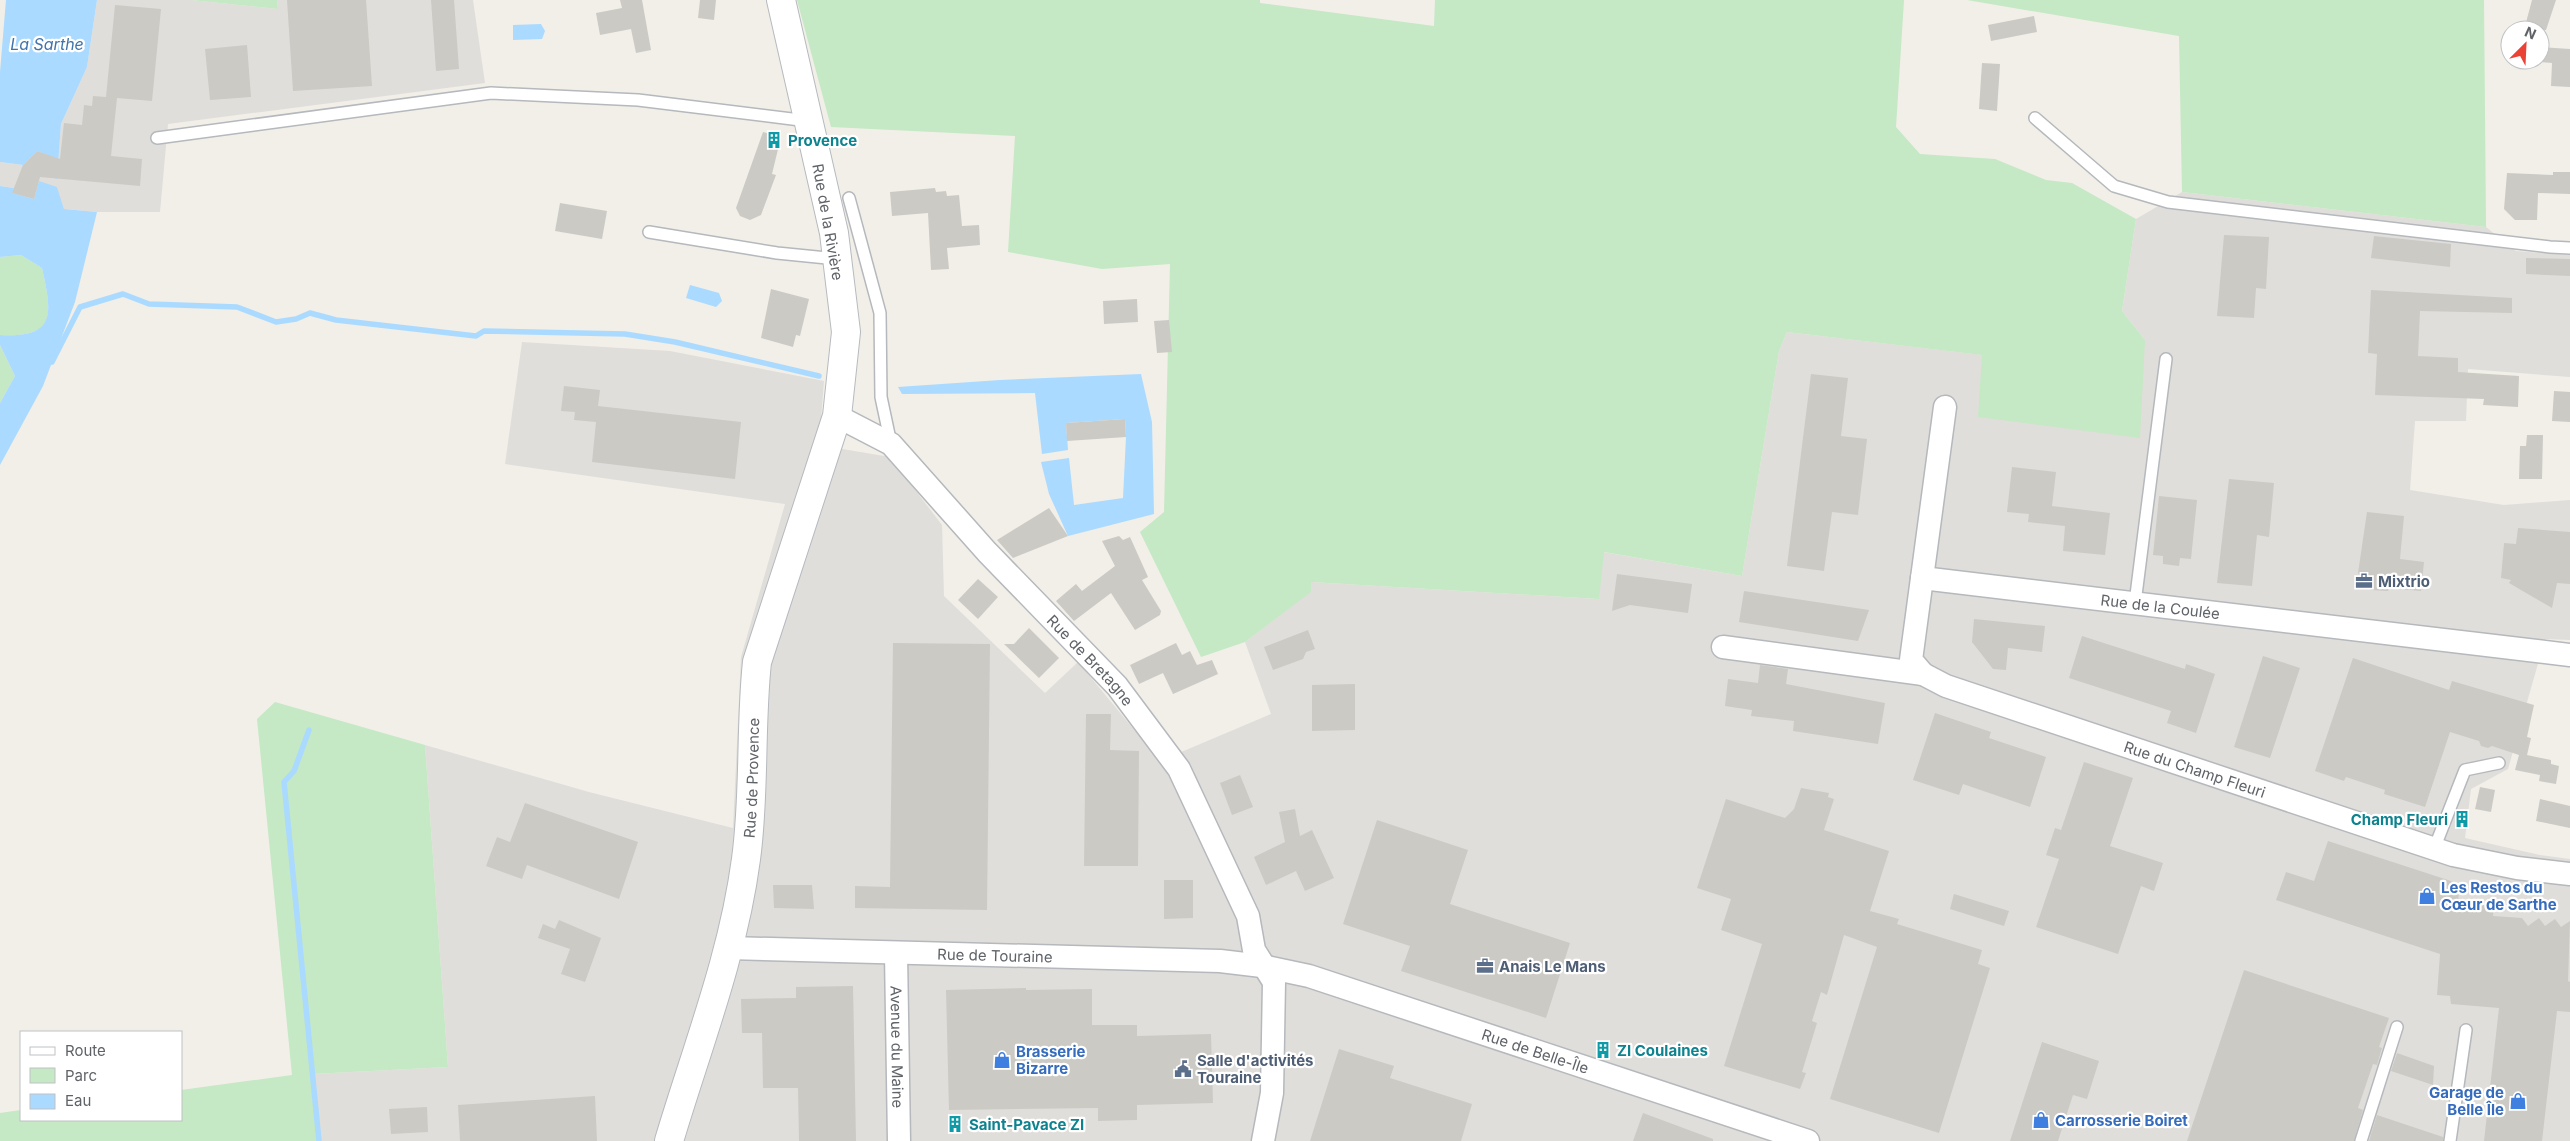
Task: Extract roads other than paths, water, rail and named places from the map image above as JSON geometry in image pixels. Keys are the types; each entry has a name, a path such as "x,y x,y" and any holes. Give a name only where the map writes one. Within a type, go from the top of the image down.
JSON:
{"street":[{"name":"Rue de la Rivière","path":"781,0 834,233 846,332 837,416"},
{"path":"1923,674 1911,660 1945,407"},
{"name":"Rue de Bretagne","path":"837,416 891,444 987,552 1118,686 1179,769 1248,916 1254,950 1262,966 1274,982 1272,1093 1263,1141"},
{"name":"Rue de Provence","path":"669,1141 717,994 729,948 746,859 752,792 754,694 757,662 837,416"},
{"name":"Rue de la Coulée","path":"1922,578 2570,655"},
{"path":"1723,647 1923,674"},
{"name":"Rue du Champ Fleuri","path":"1923,674 1946,686 2434,849 2517,868 2570,874"},
{"name":"Rue de Touraine","path":"729,948 1220,961 1262,966"},
{"name":"Avenue du Maine","path":"896,953 899,1141"},
{"name":"Rue de Belle-Île","path":"1262,966 1309,976 1808,1141"}],"lane":[{"path":"157,138 491,93 638,100 808,121"},
{"path":"2035,118 2114,186 2168,202 2570,248"},
{"path":"850,198 880,313 882,397 891,444"},
{"path":"649,232 777,253 837,258"},
{"path":"2135,603 2166,359"},
{"path":"2434,849 2465,770 2499,763"},
{"path":"2360,1141 2397,1027"},
{"path":"2450,1141 2466,1030"}],"water":[{"name":"La Sarthe","path":"6,0 97,0 87,67 61,124 57,179 41,173 47,155 37,151 23,165 0,162 0,72"},
{"path":"541,24 545,31 542,39 513,40 513,25"},
{"path":"39,181 57,187 64,209 97,212 75,302 43,386 0,465 0,403 15,376 0,345 0,335 19,335 32,332 41,327 46,320 48,298 42,268 21,255 0,257 0,186 14,188 13,193 34,199"},
{"path":"690,285 719,293 722,301 716,307 686,298"},
{"path":"1141,374 1152,422 1154,514 1068,536 1049,494 1041,462 1069,458 1074,505 1123,498 1125,419 1066,423 1068,450 1042,454 1035,393 902,394 898,387 1000,380"}],"waterway":[{"path":"52,362 80,307 123,294 149,304 237,307 276,322 296,319 310,313 336,320 476,336 484,331 625,334 675,342 819,376"},
{"path":"309,730 294,771 284,782 319,1141"}],"place":[{"name":"Provence","path":"774,140"},
{"name":"Mixtrio","path":"2364,581"},
{"name":"Champ Fleuri","path":"2462,819"},
{"name":"Les Restos du Cœur de Sarthe","path":"2427,896"},
{"name":"Anais Le Mans","path":"1485,966"},
{"name":"ZI Coulaines","path":"1603,1050"},
{"name":"Brasserie Bizarre","path":"1002,1060"},
{"name":"Salle d'activités Touraine","path":"1183,1069"},
{"name":"Garage de Belle Île","path":"2518,1101"},
{"name":"Carrosserie Boiret","path":"2041,1120"},
{"name":"Saint-Pavace ZI","path":"955,1124"}]}
